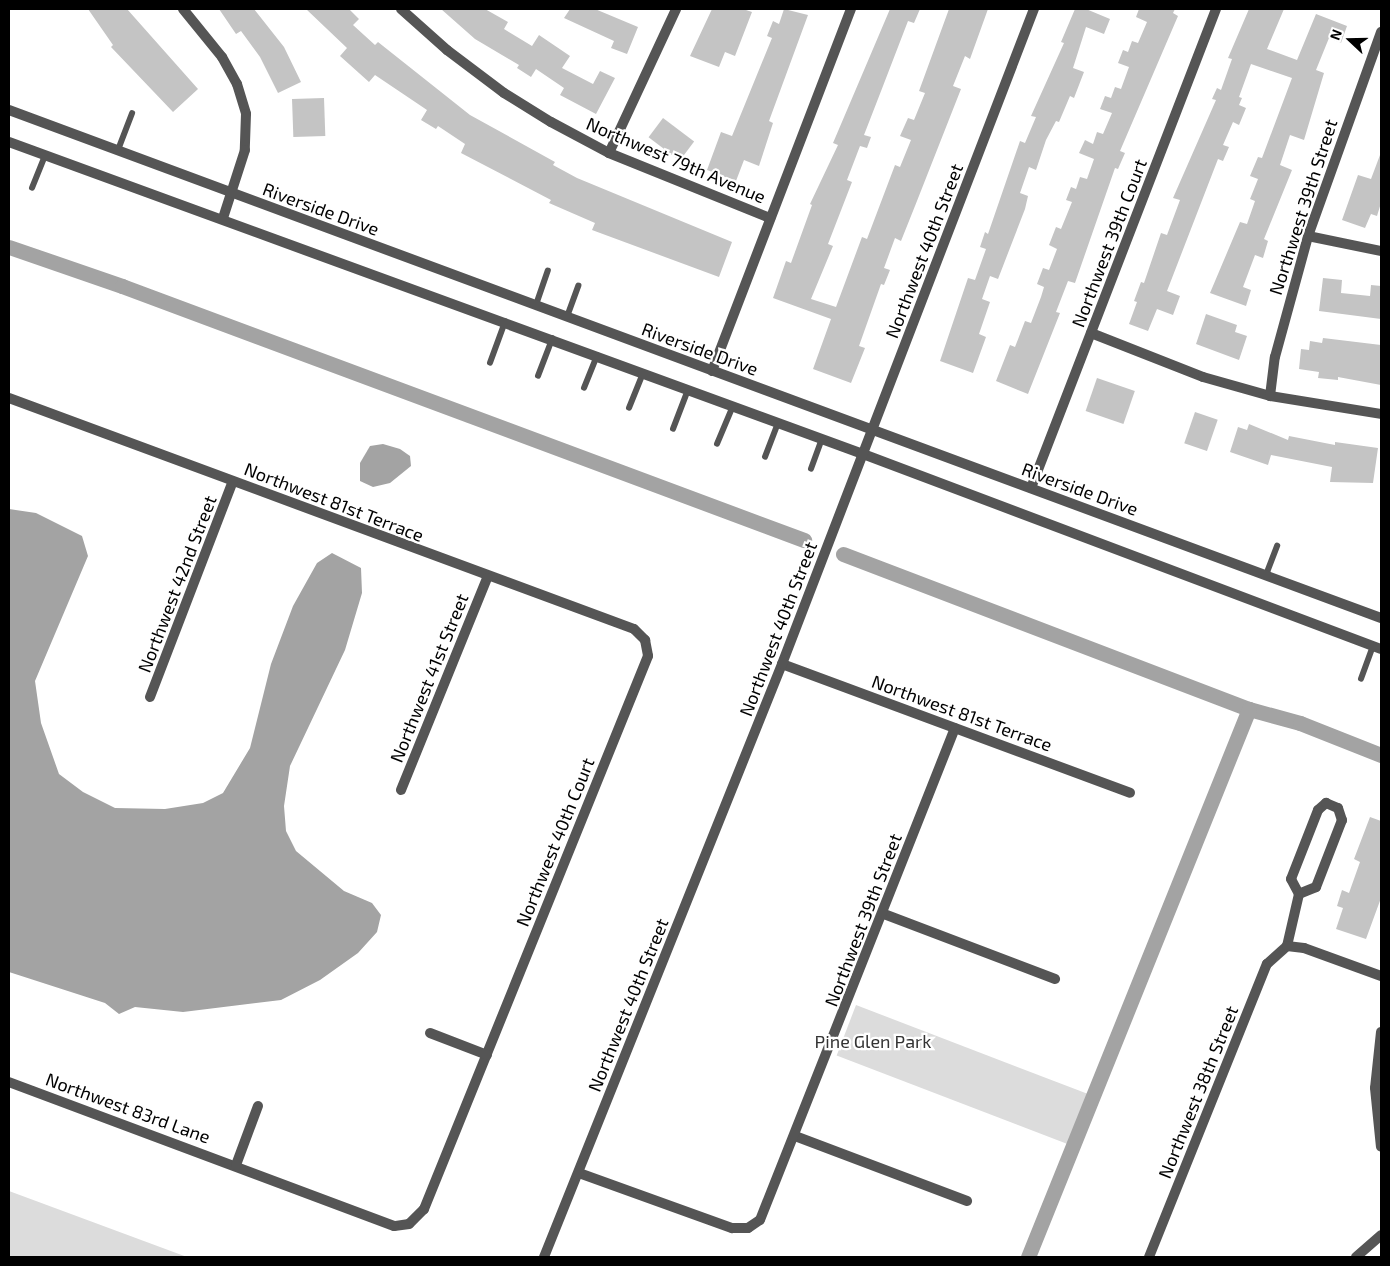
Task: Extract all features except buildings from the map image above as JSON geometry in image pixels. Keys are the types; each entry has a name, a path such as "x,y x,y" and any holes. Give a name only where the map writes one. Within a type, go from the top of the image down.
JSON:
{"street":[{"path":"182,9 222,57 237,84 246,114 245,150 223,218"},
{"name":"Northwest 79th Avenue","path":"401,9 448,50 504,93 609,153 770,218"},
{"path":"609,153 676,9"},
{"path":"712,370 852,9"},
{"name":"Northwest 40th Street","path":"544,1257 782,664 1034,9"},
{"name":"Northwest 39th Court","path":"1031,488 1216,9"},
{"name":"Northwest 39th Street","path":"1270,396 1274,357 1308,236 1381,32"},
{"name":"Riverside Drive","path":"9,110 1381,618"},
{"path":"9,142 223,218 864,454 1377,648"},
{"path":"1308,236 1381,251"},
{"path":"1091,333 1203,377 1270,396 1381,414"},
{"name":"Northwest 81st Terrace","path":"9,398 487,578 634,629 646,640"},
{"name":"Northwest 42nd Street","path":"150,697 233,482"},
{"name":"Northwest 41st Street","path":"401,790 487,578"},
{"name":"Northwest 40th Court","path":"409,1224 424,1209 487,1054 648,656 646,640"},
{"name":"Northwest 81st Terrace","path":"782,664 1130,793"},
{"name":"Northwest 39th Street","path":"579,1173 732,1228 748,1228 760,1220 884,914 955,728"},
{"path":"1299,894 1316,887 1342,820 1338,808 1326,803 1318,810 1291,879 1299,894 1287,946 1304,948 1381,976"},
{"path":"884,914 1055,979"},
{"name":"Northwest 38th Street","path":"1150,1257 1267,964 1287,946"},
{"path":"1381,1032 1375,1088 1381,1147"},
{"path":"430,1033 487,1054"},
{"name":"Northwest 83rd Lane","path":"9,1082 236,1165 394,1226 409,1224"},
{"path":"236,1165 258,1106"},
{"path":"795,1136 968,1201"},
{"path":"1356,1257 1381,1235"}],"lane":[{"path":"118,150 132,114"},
{"path":"32,188 45,155"},
{"path":"536,306 548,271"},
{"path":"567,317 578,286"},
{"path":"490,362 505,322"},
{"path":"538,376 552,339"},
{"path":"584,388 597,356"},
{"path":"629,408 643,373"},
{"path":"673,429 688,390"},
{"path":"717,444 733,406"},
{"path":"764,457 778,423"},
{"path":"811,468 822,439"},
{"path":"1266,576 1277,546"},
{"path":"1361,679 1377,648"}],"green space":[{"name":"Pine Glen Park","path":"856,1005 1089,1095 1070,1145 837,1055"},
{"path":"9,1191 187,1257 9,1257"}],"shaded area":[{"path":"383,444 400,449 410,456 411,466 390,483 373,487 360,481 360,463 370,446"},
{"path":"9,509 36,513 82,536 88,556 35,681 41,723 59,774 83,792 115,808 165,809 203,803 223,793 250,748 271,664 293,606 317,563 332,553 361,568 362,593 345,650 290,766 284,806 286,831 296,851 344,891 372,903 381,915 377,932 358,953 320,980 281,1000 183,1012 135,1007 119,1014 105,1003 9,972"}],"waterway":[{"path":"9,247 122,286 804,540"},
{"path":"843,554 1249,709 1300,723 1381,755"},
{"path":"1028,1257 1249,709"}]}
